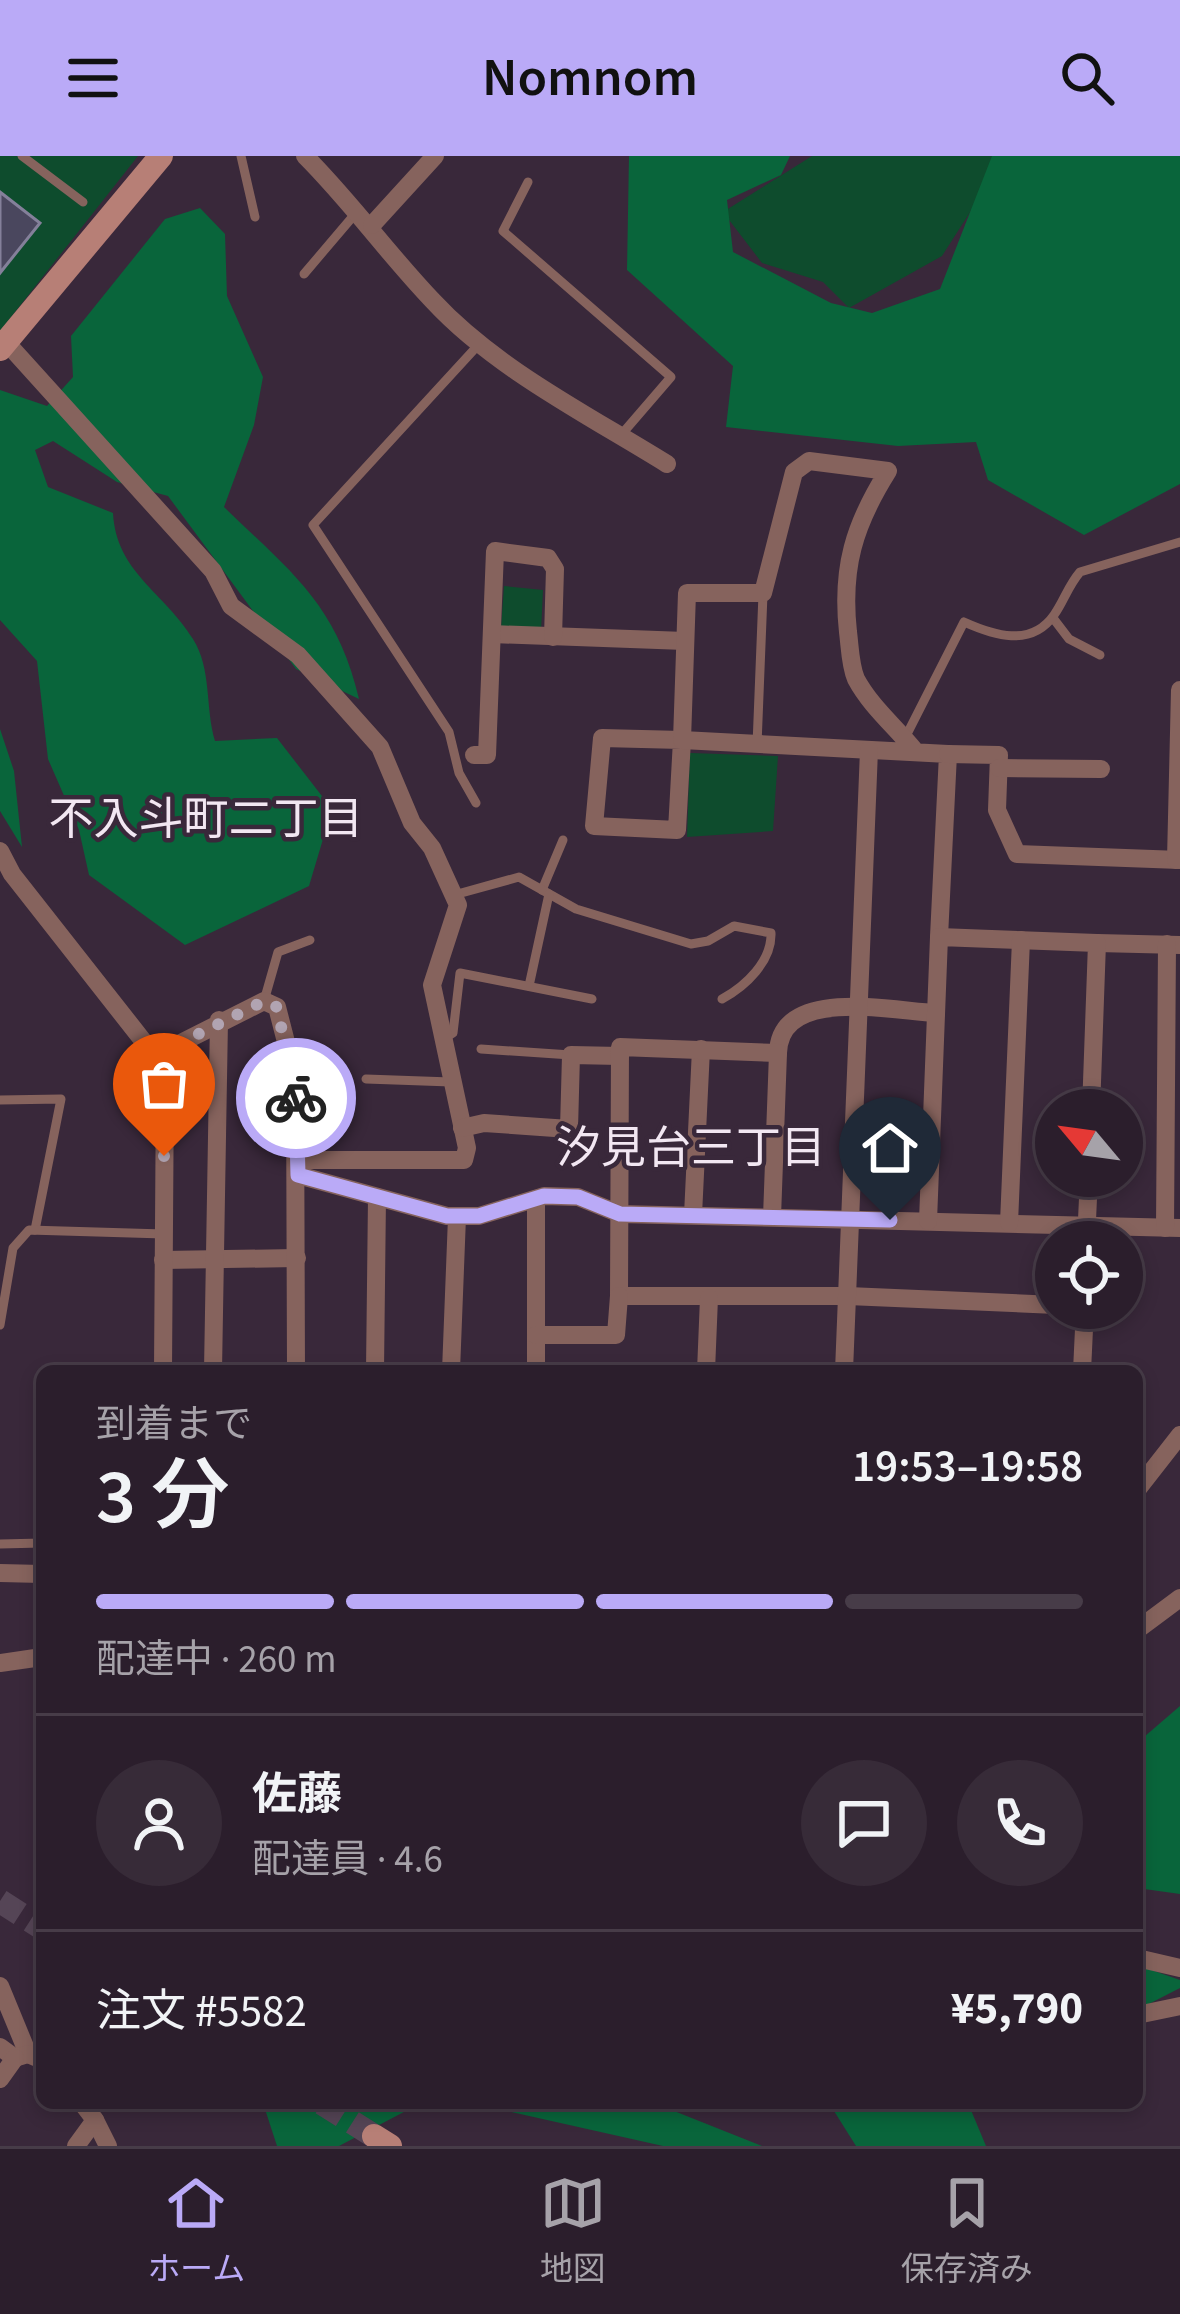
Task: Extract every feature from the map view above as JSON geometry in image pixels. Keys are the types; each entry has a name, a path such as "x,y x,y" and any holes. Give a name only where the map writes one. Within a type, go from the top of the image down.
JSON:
{"street":[{"path":"161,156 3,346 213,572 231,606 298,655 380,747 412,824 433,848 458,905 432,985 440,1041 462,1128 464,1160 298,1168"},
{"path":"305,156 365,218 434,302 481,342 667,464"},
{"path":"365,218 435,156"},
{"path":"910,745 873,706 854,674 844,599 845,562 862,512 888,471 809,461 794,472 763,592 687,593 682,740 676,830 594,826 602,738 682,740 869,749 910,745 948,754 999,755 997,810 1017,854 1178,860 1180,690"},
{"path":"474,755 487,755 495,551 548,558 555,569 554,637"},
{"path":"492,634 685,641"},
{"path":"844,1365 869,749"},
{"path":"928,1221 948,754"},
{"path":"999,768 1101,769"},
{"path":"0,850 6,874 155,1056 165,1079 163,1365"},
{"path":"939,937 1173,945 1172,1228"},
{"path":"1009,1223 1021,940"},
{"path":"1092,1089 1097,943"},
{"path":"155,1056 264,1001 277,1007 295,1077 296,1365"},
{"path":"772,1217 778,1040 797,1014 808,1009 936,1013"},
{"path":"213,1365 219,1020"},
{"path":"536,1335 616,1335 620,1047 778,1053"},
{"path":"693,1215 701,1049"},
{"path":"462,1128 484,1123 569,1129 572,1055 620,1056"},
{"path":"298,1168 377,1197 457,1216 479,1216 536,1198 578,1197 620,1214 1035,1227"},
{"path":"375,1365 377,1197"},
{"path":"536,1198 536,1365"},
{"path":"451,1365 457,1216"},
{"path":"163,1260 297,1258"},
{"path":"619,1296 848,1296 1035,1304"},
{"path":"706,1365 709,1298"},
{"path":"1082,1365 1084,1329"},
{"path":"1143,1482 1180,1435"},
{"path":"0,1574 36,1574"},
{"path":"1143,1626 1180,1598"},
{"path":"0,1663 36,1658"},
{"path":"1143,1959 1180,1968"},
{"path":"0,1986 21,2055 0,2079"},
{"path":"1143,2014 1180,2006"},
{"path":"87,2109 108,2146"},
{"path":"76,2146 95,2120"}],"lane":[{"path":"22,156 83,202"},
{"path":"242,156 255,217"},
{"path":"528,182 503,231 671,377 621,435"},
{"path":"304,274 365,218"},
{"path":"476,803 459,773 449,732 313,525 481,342"},
{"path":"910,745 964,622 1000,638 1053,618 1080,572 1180,542"},
{"path":"758,745 763,592"},
{"path":"1053,618 1069,639 1100,655"},
{"path":"529,986 545,892 563,840"},
{"path":"454,895 519,877 628,928 691,944 708,941 734,926 771,933 771,946 760,964 740,989 722,999"},
{"path":"264,1001 278,952 310,940"},
{"path":"440,1041 453,1033 460,973 592,999"},
{"path":"481,1049 572,1055"},
{"path":"366,1079 451,1082"},
{"path":"0,1100 62,1099 35,1230 6,1258 0,1325"},
{"path":"35,1230 164,1234"},
{"path":"0,1544 36,1543"}],"green space":[{"path":"0,156 138,156 0,331"},
{"path":"629,156 790,156 781,175 727,200 733,252 831,303 872,313 940,289 992,156 1180,156 1180,484 1084,535 988,480 976,442 898,446 726,427 733,366 627,270"},
{"path":"812,156 1006,156 942,256 849,308 823,282 762,263 723,212"},
{"path":"200,208 225,234 227,296 263,377 254,425 224,507 290,571 324,613 350,666 359,699 296,669 168,496 117,482 53,441 35,450 48,487 113,513 116,533 132,566 193,639 203,663 215,741 277,738 332,809 309,886 185,945 89,875 79,830 48,759 37,661 0,620 0,390 47,406 73,377 71,336 165,219"},
{"path":"504,586 543,590 541,631 501,628"},
{"path":"0,729 14,771 22,847 0,811"},
{"path":"690,753 778,756 773,831 687,837"},
{"path":"1180,1706 1180,1894 1143,1889 1143,1738"},
{"path":"1143,1967 1180,1980 1180,1988 1143,2007"},
{"path":"265,2109 410,2109 339,2146 277,2146"},
{"path":"498,2109 669,2109 762,2146 663,2146"},
{"path":"833,2109 971,2109 986,2146 856,2146"}],"building":[{"path":"0,192 40,223 0,273"}],"tunnel":[{"path":"0,1901 36,1924"},
{"path":"331,2109 374,2136"}],"way so far":[{"path":"164,1156 165,1079 155,1056 219,1020 264,1001 277,1007 296,1098"}],"district":[{"name":"不入斗町二丁目","path":"206,818"},
{"name":"汐見台三丁目","path":"691,1147"}],"route":[{"path":"296,1098 298,1175 447,1216 479,1216 544,1196 578,1197 620,1214 890,1220"}]}
